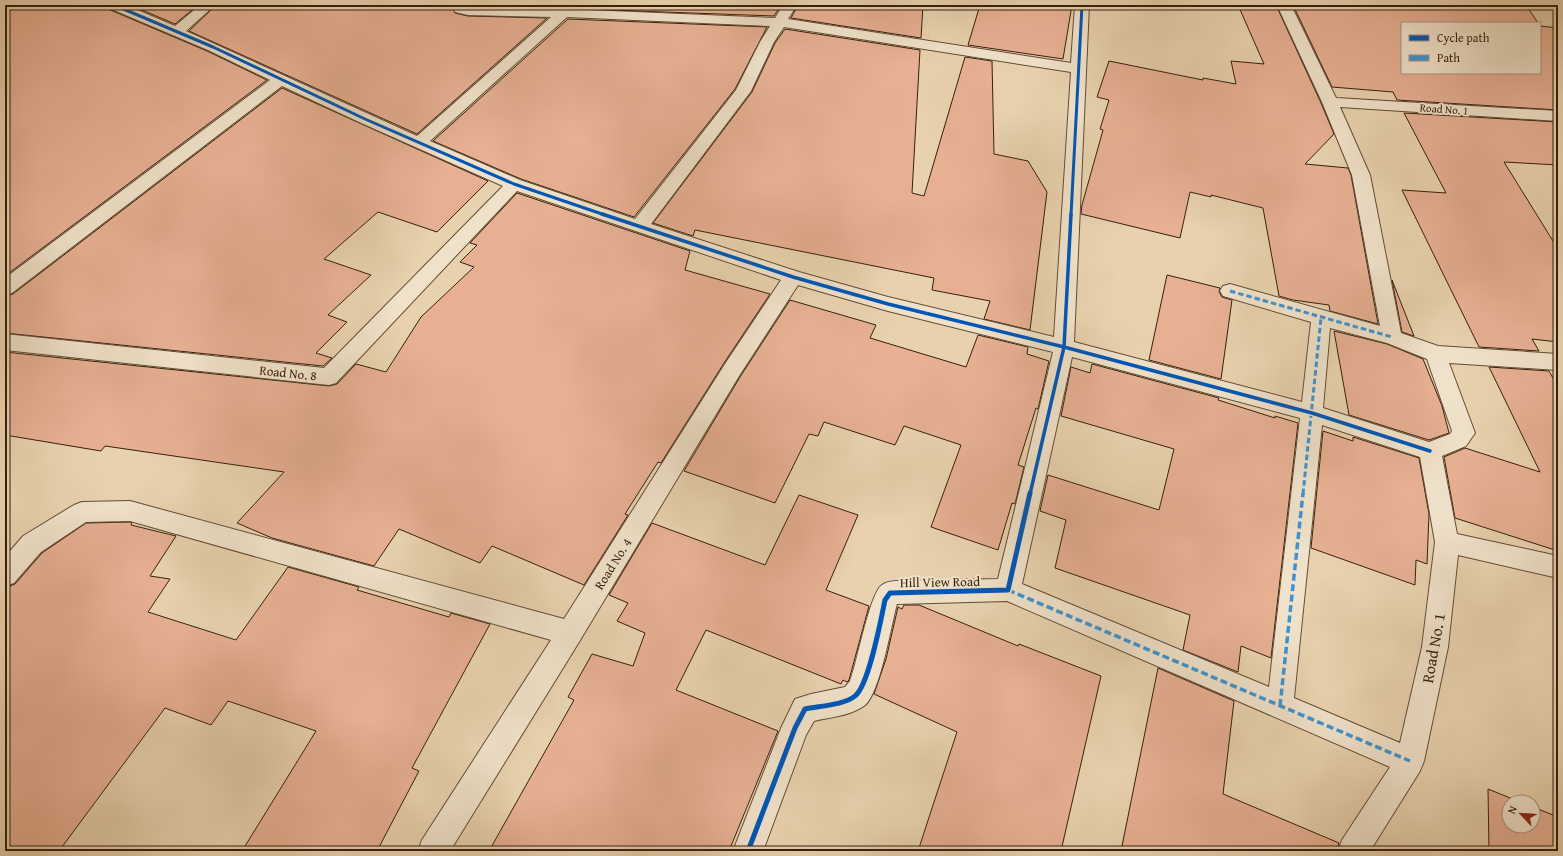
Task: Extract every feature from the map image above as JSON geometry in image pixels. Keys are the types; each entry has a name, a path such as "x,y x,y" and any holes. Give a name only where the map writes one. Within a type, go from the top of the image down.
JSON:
{"street":[{"path":"114,5 213,47 365,119 514,184 639,227 792,277 888,304 1064,347 1312,413 1430,451 1458,440 1464,433 1436,354"},
{"path":"176,32 208,5"},
{"path":"460,5 460,9 468,11 564,13 780,22 1078,69"},
{"path":"639,227 744,91 767,42 790,5"},
{"path":"1082,5 1064,347 1008,590 1410,761"},
{"path":"1284,5 1330,102 1361,175 1392,337"},
{"path":"419,143 564,13"},
{"path":"5,288 281,79"},
{"name":"Road No. 1","path":"1330,102 1558,116"},
{"name":"Road No. 8","path":"5,342 329,377 514,184"},
{"name":"Road No. 4","path":"433,851 570,633 732,370 792,277"},
{"path":"1230,291 1392,337 1436,354 1558,362"},
{"path":"1280,706 1321,318"},
{"name":"Road No. 1","path":"1353,851 1410,761 1435,647 1447,542 1430,451"},
{"path":"5,575 32,544 82,512 130,511 570,633"},
{"path":"1447,542 1558,567"},
{"name":"Hill View Road","path":"748,851 795,728 805,709 851,699 857,696 864,682 884,600 890,594 900,592 1008,590"}],"building":[{"path":"5,5 106,5 108,9 207,51 267,80 5,276"},
{"path":"130,5 198,5 175,24"},
{"path":"216,5 452,5 455,13 468,16 547,18 417,134 189,31"},
{"path":"469,5 781,5 774,16"},
{"path":"798,5 923,5 921,38 791,18"},
{"path":"980,5 1072,5 1063,59 968,45"},
{"path":"1238,5 1276,5 1321,103 1334,134 1305,164 1348,168 1351,175 1378,324 1330,311 1329,305 1293,300 1279,296 1263,208 1211,195 1211,197 1190,192 1180,238 1081,214 1082,205 1103,130 1100,129 1109,100 1097,97 1109,61 1203,80 1203,78 1236,84 1231,61 1264,64"},
{"path":"1293,5 1526,5 1537,22 1401,22 1401,74 1541,74 1541,26 1558,28 1558,110 1397,100 1393,92 1332,87"},
{"path":"568,19 767,27 735,89 634,217 521,179 433,141"},
{"path":"785,29 920,50 912,193 924,196 965,57 992,61 994,154 1028,161 1047,192 1030,330 984,319 990,301 932,290 934,278 695,230 693,236 653,223 752,92 775,43"},
{"path":"282,88 488,181 437,232 378,212 324,259 371,275 328,315 347,322 316,353 332,358 323,366 5,333 5,296 13,294"},
{"path":"1404,113 1558,122 1558,165 1504,162 1558,249 1558,342 1532,339 1539,351 1479,347 1402,190 1446,193"},
{"path":"517,193 690,251 685,270 770,294 724,363 661,463 658,462 625,514 628,515 584,585 492,546 480,563 399,529 374,566 272,538 237,523 284,472 105,446 101,451 5,435 5,352 329,386 337,384 356,364 386,372 421,317 474,267 460,262 477,245 470,243"},
{"path":"1167,275 1220,288 1219,292 1222,297 1232,300 1221,379 1149,360"},
{"path":"1392,280 1414,336 1402,332"},
{"path":"790,300 876,325 870,338 966,367 978,335 1028,347 1027,354 1049,361 1038,409 1036,408 1018,465 1024,467 1015,504 1012,503 998,550 931,527 961,445 904,426 895,445 824,422 818,436 809,434 775,503 684,471 740,377"},
{"path":"1334,331 1387,344 1423,359 1442,406 1449,433 1429,440 1349,415"},
{"path":"1092,364 1219,398 1218,400 1275,418 1275,416 1298,423 1271,658 1241,646 1238,672 1183,650 1190,615 1055,568 1066,520 1040,511 1048,475 1159,510 1174,449 1061,416 1071,367 1090,373"},
{"path":"1489,367 1549,371 1558,387 1558,551 1455,518 1444,457 1465,448 1540,472"},
{"path":"1323,431 1353,441 1353,437 1419,458 1429,514 1427,564 1416,560 1415,585 1311,548"},
{"path":"799,495 858,515 826,590 869,606 849,680 847,682 843,680 841,684 706,630 676,690 778,731 729,851 489,851 574,700 568,697 592,654 633,666 645,633 617,621 628,603 609,595 652,523 765,565"},
{"path":"86,523 132,523 131,525 176,536 150,576 170,579 148,612 236,640 288,567 359,587 357,590 449,617 451,613 490,624 412,768 419,771 377,851 242,851 316,731 228,701 211,725 165,708 59,851 5,851 5,593 10,586 15,584 42,553"},
{"path":"904,605 919,605 1018,646 1019,644 1101,676 1061,851 918,851 957,732 874,694 886,659 898,607 902,609"},
{"path":"1158,668 1234,701 1223,794 1339,843 1337,851 1121,851"},
{"path":"1488,789 1501,794 1501,834 1541,834 1541,810 1558,817 1558,851 1489,851"}],"marked path":[{"path":"1230,291 1392,337"},
{"path":"1280,706 1321,318"},
{"path":"1008,590 1410,761"}],"cycle path":[{"path":"114,5 213,47 365,119 514,184 639,227 793,277 888,304 1064,347 1312,413 1430,451"},
{"path":"748,851 795,728 805,709 846,700 856,696 860,691 869,667 885,600 890,593 1008,590 1064,347 1082,5"}]}
